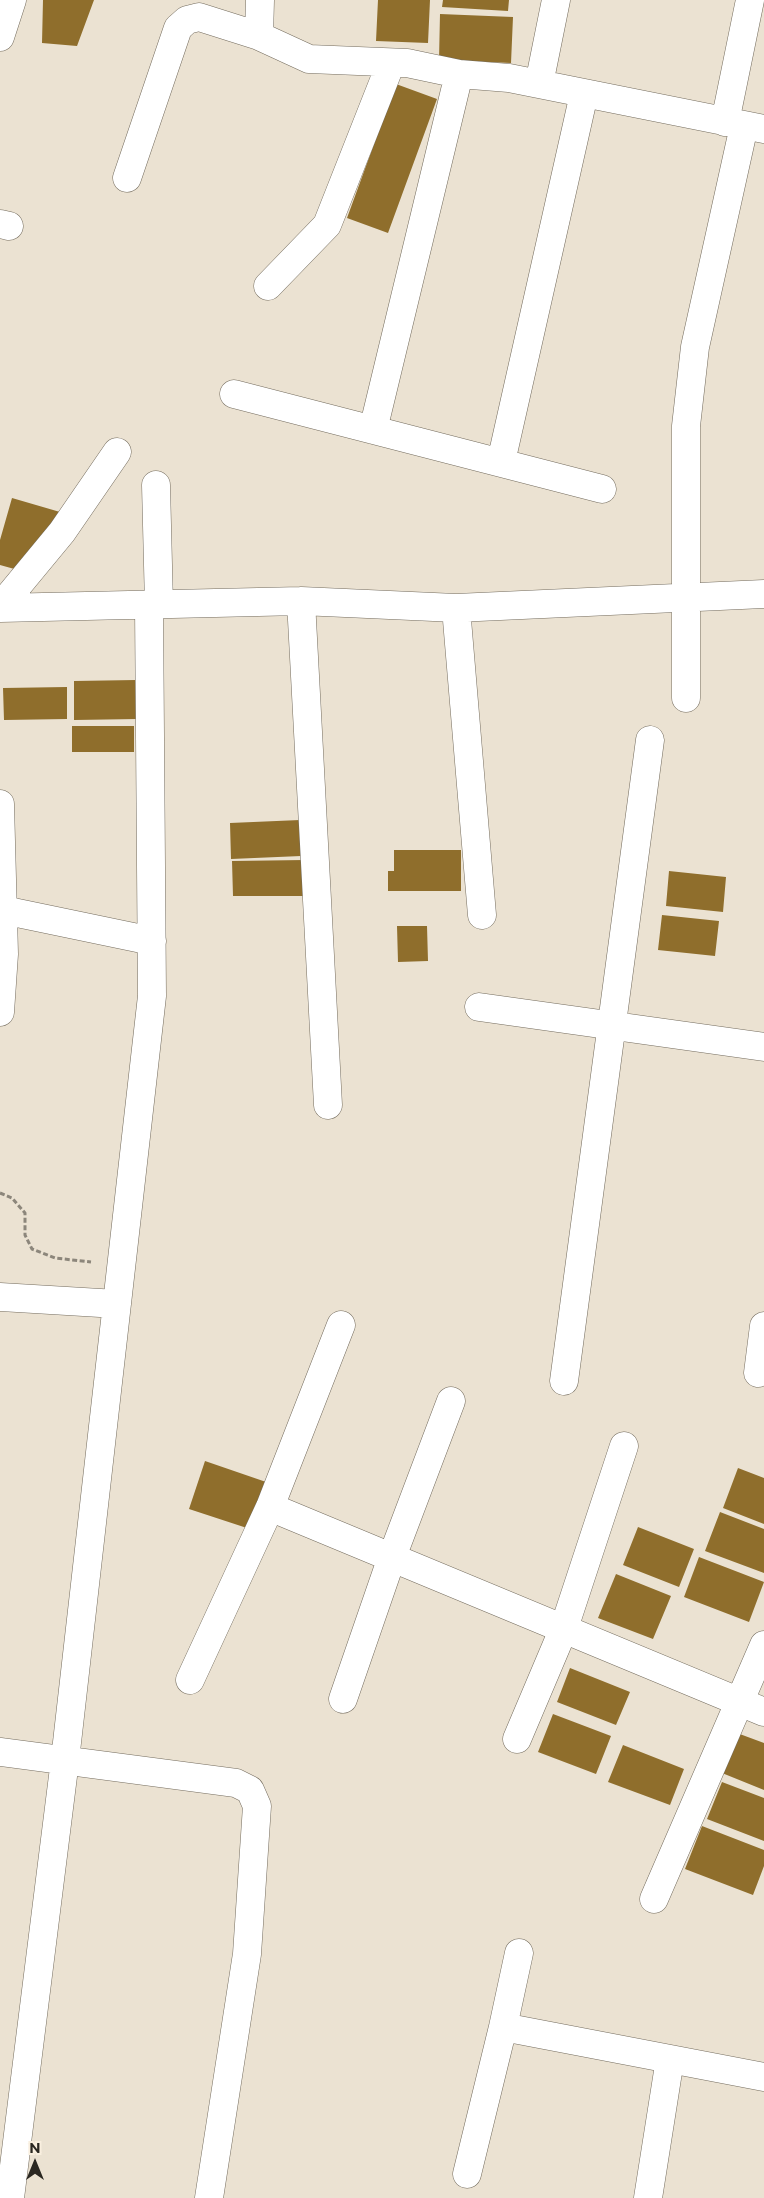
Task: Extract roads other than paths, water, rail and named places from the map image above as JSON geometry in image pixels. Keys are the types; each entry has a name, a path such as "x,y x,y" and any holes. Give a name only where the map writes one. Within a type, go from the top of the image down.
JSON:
{"street":[{"path":"0,37 12,0"},
{"path":"259,36 260,0"},
{"path":"539,84 556,0"},
{"path":"686,698 686,426 695,347 744,126 750,0"},
{"path":"127,178 178,28 187,20 199,17 259,36 309,59 407,63 459,74 509,78 744,126"},
{"path":"268,286 327,225 391,63"},
{"path":"373,430 459,74"},
{"path":"501,462 584,94"},
{"path":"234,394 602,489"},
{"path":"0,607 62,532 116,452"},
{"path":"10,2198 65,1760 152,996 156,484"},
{"path":"0,607 154,606 301,601 456,608 764,594"},
{"path":"301,601 328,1105"},
{"path":"456,608 482,914"},
{"path":"564,1381 650,740"},
{"path":"0,804 4,954 0,1012"},
{"path":"3,910 152,941"},
{"path":"478,1007 764,1047"},
{"path":"0,1297 117,1304"},
{"path":"190,1680 270,1507 341,1325"},
{"path":"758,1373 764,1326"},
{"path":"343,1699 392,1557 451,1401"},
{"path":"517,1739 564,1628 624,1446"},
{"path":"270,1507 752,1707"},
{"path":"654,1899 752,1707 764,1645"},
{"path":"0,1752 236,1783 250,1790 257,1806 246,1954 209,2198"},
{"path":"467,2174 503,2027 519,1952"},
{"path":"503,2027 764,2077"},
{"path":"648,2198 670,2059"}]}
